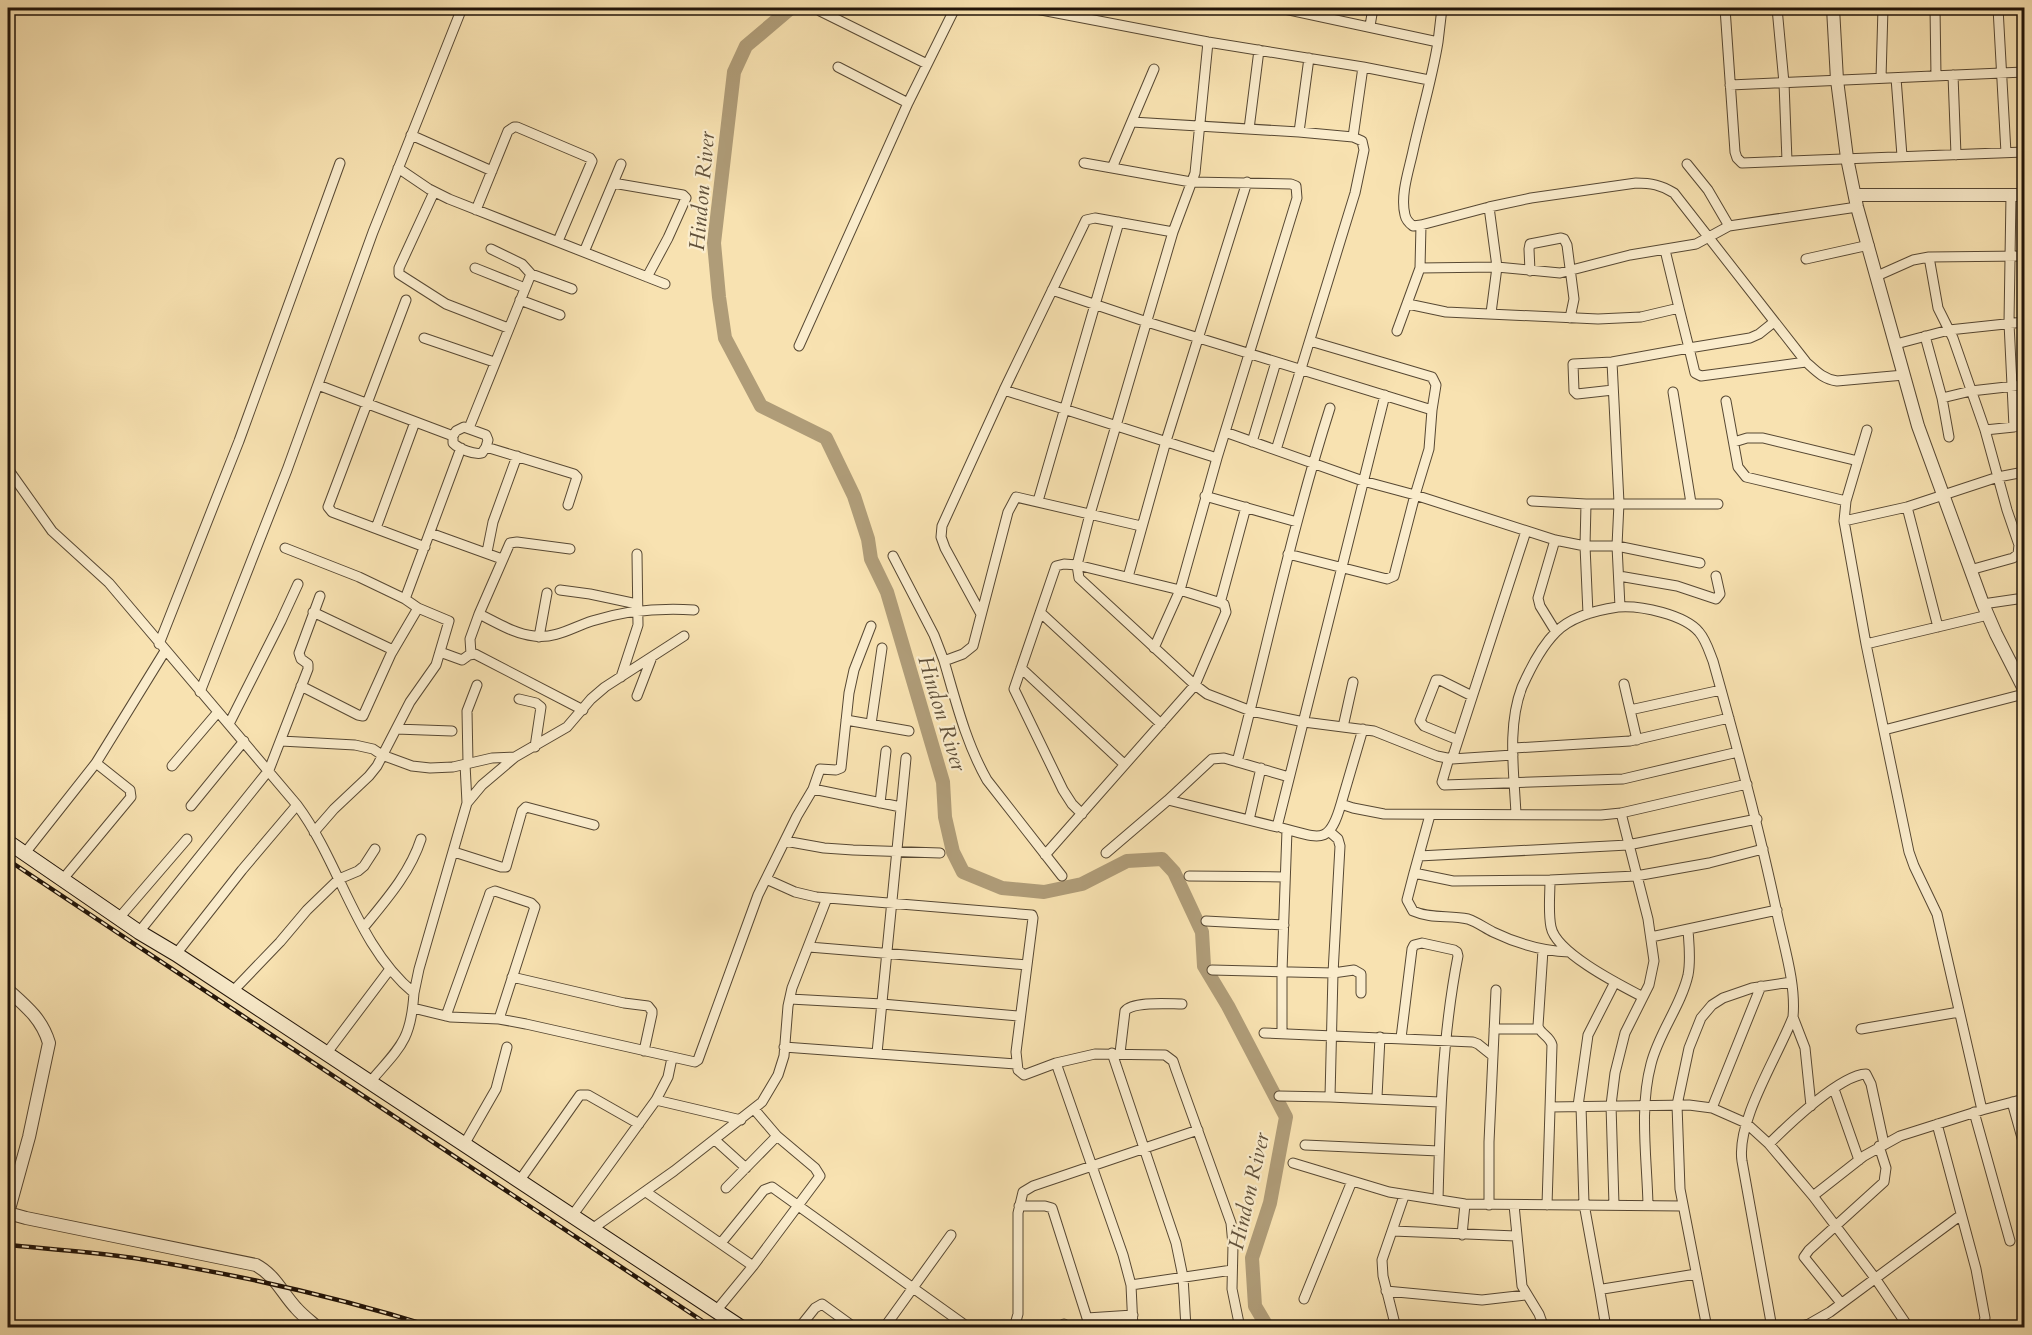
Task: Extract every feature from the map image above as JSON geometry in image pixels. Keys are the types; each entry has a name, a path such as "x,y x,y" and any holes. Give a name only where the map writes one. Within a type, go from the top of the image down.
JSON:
{"main road":[{"path":"8,842 139,932 465,1143 742,1328"}],"street":[{"path":"200,692 318,386 373,232 462,8"},
{"path":"799,346 908,103 955,8"},
{"path":"1031,8 1208,42 1430,80"},
{"path":"1280,8 1298,9 1438,42"},
{"path":"1370,26 1373,8"},
{"path":"1442,8 1433,73 1404,199 1408,223 1413,226 1421,225 1489,207 1636,183 1650,183 1664,187 1674,193 1774,322 1806,362 1818,373 1837,381 1904,375"},
{"path":"1725,8 1737,158 1742,163 2025,152"},
{"path":"1777,8 1784,83 1787,161"},
{"path":"1833,8 1837,80 1847,158 1856,201 1918,426 1986,610 2023,683"},
{"path":"1881,78 1883,8"},
{"path":"1935,8 1936,76"},
{"path":"1998,8 2007,153"},
{"path":"820,11 927,64"},
{"path":"1208,42 1198,127 1197,162 1173,232 1090,514 1077,565 1077,573 1082,582 1207,694 1251,711 1304,722 1364,729 1391,736 1437,756 1451,758 1607,744 1637,740 1729,718"},
{"path":"1249,129 1259,50"},
{"path":"1299,132 1310,58"},
{"path":"838,67 908,103"},
{"path":"1353,138 1363,67"},
{"path":"1112,168 1154,69"},
{"path":"1730,85 2025,72"},
{"path":"1953,75 1956,155"},
{"path":"1896,78 1902,156"},
{"path":"1132,122 1299,132 1362,141 1364,150 1353,200 1276,450"},
{"path":"476,210 508,131 514,127 591,159 592,162 558,241"},
{"path":"411,135 492,171"},
{"path":"25,853 96,763 162,647 340,163"},
{"path":"1084,163 1191,182 1291,184 1296,186 1298,191 1250,354 1216,458 1180,590 1154,648"},
{"path":"584,252 621,164"},
{"path":"1687,164 1708,190 1730,226"},
{"path":"398,168 434,192 665,284"},
{"path":"1128,578 1166,441 1247,182"},
{"path":"613,183 683,195 686,198 647,276"},
{"path":"434,192 399,268 399,274 446,304 508,328"},
{"path":"2011,195 2009,323 2014,427"},
{"path":"1420,268 1497,267 1546,273 1570,271 1630,255 1695,244 1730,226 1856,201 2025,195"},
{"path":"1489,207 1497,267 1491,313"},
{"path":"981,614 945,548 941,537 942,526 1004,390 1086,220 1095,218 1173,232"},
{"path":"1038,501 1119,222"},
{"path":"1397,331 1420,268 1421,225"},
{"path":"1530,271 1530,244 1564,239 1567,245 1574,299 1570,318"},
{"path":"1806,259 1869,245"},
{"path":"490,249 522,264 531,274 572,289"},
{"path":"1665,250 1695,373 1701,376 1806,362"},
{"path":"1877,276 1913,260 1929,257 2025,256"},
{"path":"1929,257 1935,296 1985,430 2019,545 2018,554 2013,558 1970,570"},
{"path":"475,268 525,288"},
{"path":"469,428 531,274"},
{"path":"1052,290 1147,322 1432,410"},
{"path":"406,300 328,507 332,512 425,547"},
{"path":"520,300 560,315"},
{"path":"1408,304 1446,312 1618,319 1679,308"},
{"path":"1613,390 1576,394 1573,364 1612,362 1750,338 1774,322"},
{"path":"1896,344 1949,330 2025,322"},
{"path":"1925,336 1942,399 1949,437"},
{"path":"424,338 494,362"},
{"path":"1288,554 1387,579 1394,576 1429,448 1436,385 1432,377 1310,341"},
{"path":"1252,442 1276,362"},
{"path":"1612,362 1619,503 1617,546 1620,607"},
{"path":"1942,399 1971,392 2025,385"},
{"path":"318,386 453,436"},
{"path":"1004,390 1216,458"},
{"path":"1673,392 1691,503"},
{"path":"1282,1033 1285,877 1282,828 1289,777 1385,395"},
{"path":"1726,401 1738,467 1746,477 1846,501"},
{"path":"1238,762 1288,554 1312,464 1330,408"},
{"path":"376,528 415,422"},
{"path":"461,427 486,435 488,440 481,454 454,445 453,436 461,427"},
{"path":"1985,430 2025,427"},
{"path":"1867,429 1846,501 1844,521 1866,644 1910,852 1936,914 1959,1012 1978,1111 2010,1241"},
{"path":"1225,432 1363,481 1415,495 1555,540 1585,546 1617,546 1700,563"},
{"path":"1734,442 1747,438 1763,438 1858,461"},
{"path":"486,447 576,475 568,505"},
{"path":"405,600 461,448"},
{"path":"487,552 493,522 517,456"},
{"path":"8,468 52,531 110,583 297,805 314,832 364,927 390,969 414,993"},
{"path":"1844,521 1906,507 1998,477 2025,472"},
{"path":"1205,496 1297,522"},
{"path":"944,661 963,654 973,646 1011,505 1016,497 1142,526"},
{"path":"1532,501 1586,504 1718,504"},
{"path":"1586,504 1588,614"},
{"path":"1220,603 1246,507"},
{"path":"1906,507 1938,627"},
{"path":"1526,531 1458,741 1442,782 1444,785 1623,779 1738,752"},
{"path":"2014,531 2025,531"},
{"path":"430,533 502,559"},
{"path":"1555,540 1538,598 1540,606 1556,632"},
{"path":"471,654 470,639 478,614 508,545 513,542 570,549"},
{"path":"285,548 359,577 418,608 449,621 432,672 410,702 369,776 334,809 314,832"},
{"path":"621,677 635,634 637,554"},
{"path":"893,556 934,635 968,743 978,765 987,780 1062,876"},
{"path":"1045,855 1082,814 1195,685 1226,612 1226,607 1180,590 1077,565 1056,566 1014,689 1068,799 1082,814"},
{"path":"1619,576 1677,586 1716,599 1720,594 1716,576"},
{"path":"228,724 298,584"},
{"path":"560,590 590,594 637,608 694,610"},
{"path":"539,636 547,593"},
{"path":"139,932 269,770 308,666 299,653 320,596"},
{"path":"1866,644 1938,627 2025,598"},
{"path":"1516,814 1515,707 1523,684 1544,646 1556,632 1588,614 1620,607 1648,610 1672,616 1688,623 1699,632 1706,641 1757,819 1794,1004 1793,1017 1746,1123 1741,1152 1772,1328"},
{"path":"301,686 363,716 393,650 418,608"},
{"path":"478,614 512,630 548,637 637,608"},
{"path":"313,612 393,650"},
{"path":"1041,613 1161,724"},
{"path":"413,1008 446,1016 499,1019 692,1063 698,1060 766,879 813,789 820,769 841,768 854,670 871,626"},
{"path":"467,803 482,785 515,757 567,727 591,699 684,636"},
{"path":"872,724 882,648"},
{"path":"440,652 462,660 471,654"},
{"path":"471,654 583,710"},
{"path":"637,696 651,657"},
{"path":"1021,668 1124,765"},
{"path":"1458,741 1424,726 1420,721 1436,680 1472,696"},
{"path":"1343,727 1353,682"},
{"path":"1624,684 1637,740"},
{"path":"370,1082 402,1045 408,1034 418,969 467,803 467,711 477,685"},
{"path":"1630,710 1721,690"},
{"path":"1884,730 2025,694"},
{"path":"519,699 536,703 541,707 535,747"},
{"path":"172,766 218,712"},
{"path":"846,720 909,731"},
{"path":"396,729 452,731"},
{"path":"1168,800 1311,836 1330,832 1335,824 1364,729"},
{"path":"191,806 244,741"},
{"path":"281,741 355,745 373,749 382,755 412,766 430,768 453,767 492,758 515,757"},
{"path":"880,803 886,751"},
{"path":"878,1053 906,758"},
{"path":"1106,853 1212,759 1224,758 1289,777"},
{"path":"63,879 132,794 96,763"},
{"path":"1249,820 1261,768"},
{"path":"1341,804 1384,814 1601,815 1621,813 1747,784"},
{"path":"813,789 900,807"},
{"path":"176,954 297,805"},
{"path":"454,852 506,867 522,811 526,807 594,825"},
{"path":"1614,1205 1611,1105 1615,1073 1621,1046 1653,972 1654,960 1651,937 1621,813"},
{"path":"1430,815 1407,900 1413,911 1426,916 1467,919 1502,936 1543,950 1569,952"},
{"path":"1419,856 1628,845 1757,819"},
{"path":"1330,832 1338,839 1340,846 1333,973 1330,1097"},
{"path":"119,918 187,839"},
{"path":"364,927 402,879 421,839"},
{"path":"785,841 843,849 940,853"},
{"path":"233,991 307,910 339,879 358,871 375,849"},
{"path":"1414,873 1454,881 1636,876 1763,849"},
{"path":"1189,876 1285,877"},
{"path":"766,879 795,892 826,898 1032,915 1019,1016 1016,1064 1018,1070 1024,1075 1083,1056 1116,1053 1170,1057 1231,1223 1232,1289 1240,1328"},
{"path":"1550,880 1551,927 1557,941 1569,952 1615,982 1643,997"},
{"path":"446,1016 489,896 493,891 531,903 535,907 499,1019"},
{"path":"591,1229 646,1192 741,1120 770,1090 778,1075 790,999 826,898"},
{"path":"1651,937 1777,910"},
{"path":"1206,921 1284,925"},
{"path":"1648,1205 1645,1105 1653,1057 1688,974 1690,957 1688,930"},
{"path":"1401,1038 1414,945 1422,943 1457,952 1440,1102 1438,1200"},
{"path":"808,947 1027,965"},
{"path":"1539,1029 1543,950"},
{"path":"326,1053 390,969"},
{"path":"1212,970 1333,973 1359,971 1361,993"},
{"path":"512,977 624,1003 648,1006 652,1014 644,1051"},
{"path":"1606,1328 1584,1204 1579,1106 1588,1035 1615,982"},
{"path":"1707,1328 1683,1206 1677,1105 1689,1048 1701,1018 1712,1005 1736,992 1791,982"},
{"path":"1712,1108 1761,986"},
{"path":"8,990 37,1017 45,1029 49,1043 29,1137 8,1213 256,1265 274,1277 296,1309 318,1328"},
{"path":"1489,1205 1496,990"},
{"path":"790,999 882,1004 1019,1016"},
{"path":"1182,1004 1135,1005 1127,1008 1116,1053 1176,1243 1183,1277 1186,1328"},
{"path":"1861,1029 1959,1012"},
{"path":"1793,1017 1805,1048 1811,1106"},
{"path":"1494,1029 1539,1029 1549,1038 1552,1045 1547,1205"},
{"path":"1264,1033 1446,1040 1478,1044 1493,1056"},
{"path":"1377,1097 1380,1037"},
{"path":"465,1143 495,1089 507,1047"},
{"path":"784,1047 1016,1064"},
{"path":"572,1216 656,1100 668,1077 672,1058"},
{"path":"1056,1063 1123,1255 1131,1285 1133,1328"},
{"path":"1769,1144 1811,1106 1834,1089 1854,1076 1866,1074 1871,1084 1886,1168 1884,1182 1804,1257 1841,1303"},
{"path":"1834,1089 1859,1160"},
{"path":"520,1180 580,1095 588,1095 639,1124"},
{"path":"1279,1096 1377,1097 1440,1102"},
{"path":"1813,1196 1859,1160 1900,1136 1978,1111 2025,1099"},
{"path":"656,1100 741,1120"},
{"path":"2012,1102 2025,1145"},
{"path":"1550,1107 1677,1105 1712,1108 1746,1123 1769,1144 1813,1196 1875,1278 1909,1328"},
{"path":"716,1311 818,1179 819,1172 777,1136 754,1109"},
{"path":"1937,1124 1978,1280 1985,1318 1983,1325 1970,1328"},
{"path":"1014,1328 1018,1314 1019,1206 1020,1198 1027,1189 1198,1131"},
{"path":"726,1188 777,1136"},
{"path":"715,1140 746,1168"},
{"path":"1305,1145 1439,1150"},
{"path":"1293,1163 1404,1196 1465,1204 1683,1206"},
{"path":"1304,1299 1352,1181"},
{"path":"721,1243 764,1190 769,1187 777,1189 967,1327"},
{"path":"646,1192 753,1266"},
{"path":"1396,1328 1386,1291 1382,1260 1404,1196"},
{"path":"1462,1235 1465,1204"},
{"path":"1514,1205 1520,1276 1526,1295 1539,1314 1544,1328"},
{"path":"1019,1206 1052,1208 1087,1317 1095,1319 1133,1315"},
{"path":"1794,1328 1810,1326 1961,1215"},
{"path":"1393,1230 1516,1236"},
{"path":"884,1328 951,1235"},
{"path":"1131,1285 1232,1270"},
{"path":"1600,1292 1608,1287 1696,1274"},
{"path":"1386,1291 1482,1300 1526,1295"},
{"path":"799,1328 815,1308 822,1304 855,1328"}],"waterway":[{"name":"Hindon River","path":"791,8 746,46 734,72 714,243 725,338 761,406 826,438 854,496 868,539 871,559 887,592 943,782 945,817 953,852 963,872 1002,888 1044,892 1082,884 1127,861 1162,859 1174,872 1202,932 1204,966 1228,1006 1286,1117 1270,1203 1252,1258 1255,1306 1268,1328"}],"railway":[{"path":"8,860 713,1328"},
{"path":"8,1245 119,1256 210,1271 324,1296 436,1328"}]}
